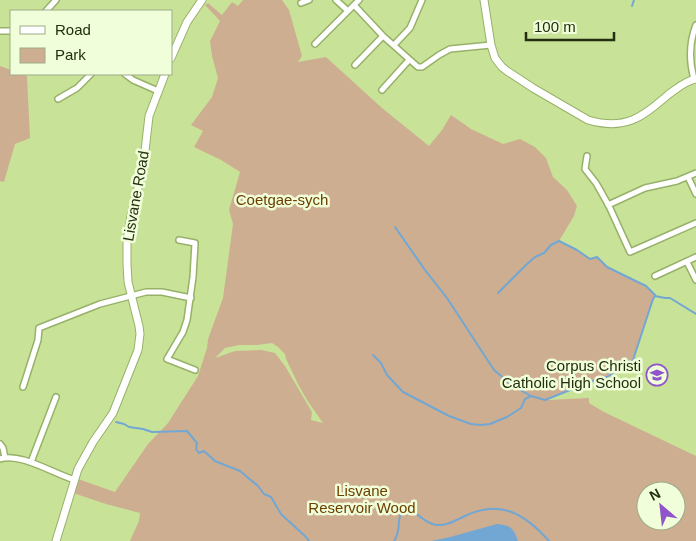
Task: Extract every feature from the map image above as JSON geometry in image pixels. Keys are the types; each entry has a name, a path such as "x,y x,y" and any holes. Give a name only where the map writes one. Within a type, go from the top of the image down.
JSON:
{"main road":[{"path":"172,56 187,22 202,0"},
{"path":"484,0 491,44 496,58 506,71 588,120 610,124 621,123 640,117 683,84 695,79"},
{"name":"Lisvane Road","path":"56,541 81,462 113,413 138,350 140,339 139,326 128,282 128,229 143,168 149,116 165,75"}],"street":[{"path":"47,10 56,0"},
{"path":"301,3 309,0"},
{"path":"336,0 348,11"},
{"path":"316,44 358,0"},
{"path":"394,46 410,28 422,0"},
{"path":"354,5 383,36 418,67 422,67 439,54 450,49 491,44"},
{"path":"695,79 691,63 691,52 696,25"},
{"path":"355,65 383,36"},
{"path":"382,90 409,60"},
{"path":"58,99 77,88 90,75"},
{"path":"126,75 158,91"},
{"path":"587,156 585,169 596,183 608,205 630,252 696,223"},
{"path":"608,205 646,188 677,181 696,173"},
{"path":"688,177 696,194"},
{"path":"179,240 194,243 194,269 187,320 183,332 167,359 194,370"},
{"path":"655,276 696,257"},
{"path":"687,262 696,280"},
{"path":"23,387 38,340 39,328 100,304 146,292 162,292 191,298"},
{"path":"31,462 56,397"},
{"path":"0,444 3,448 2,458 20,458 75,480"}],"green space":[{"path":"243,0 282,0 289,10 302,56 298,62 326,57 382,108 429,146 451,115 471,129 503,144 520,139 535,147 546,158 553,177 567,190 577,206 574,216 559,241 590,259 597,257 612,270 645,286 655,296 633,360 607,377 547,400 589,398 589,403 604,412 696,456 696,541 130,541 139,521 140,513 73,493 78,479 115,492 148,444 168,423 198,376 208,339 223,298 233,224 229,210 240,172 194,147 203,131 191,125 212,97 218,78 210,41 220,21 205,5 208,3 222,15 232,2 238,6","holes":["272,343 285,354 298,384 323,423 311,420 312,412 285,366 275,353 261,350 235,351 215,358 225,348 239,345"]},
{"path":"0,66 10,70 10,75 27,76 30,138 15,144 4,182 0,181"}],"water":[{"path":"497,524 506,525 511,528 518,541 431,541 450,537"}],"waterway":[{"path":"632,6 634,0"},
{"path":"395,227 447,298 494,370 513,386 531,396 545,400 607,377 633,360 655,296 670,298 696,314"},
{"path":"498,293 535,257 544,253 551,245 559,241 590,259 597,257 607,267 646,286 655,295"},
{"path":"373,355 381,363 387,375 403,392 449,416 471,424 490,424 507,417 521,408 525,399 531,396"},
{"path":"116,422 152,432 187,431 197,443 196,449 199,453 204,451 215,461 240,471 258,486 264,494 271,497 281,514 309,541"},
{"path":"394,541 398,532 400,515 406,508 427,522 436,525 444,525 478,511 501,509 512,512 531,523 549,541"}],"place":[{"name":"Corpus Christi Catholic High School","path":"657,375"}],"park label":[{"name":"Coetgae-sych","path":"282,200"},
{"name":"Lisvane Reservoir Wood","path":"362,500"}]}
